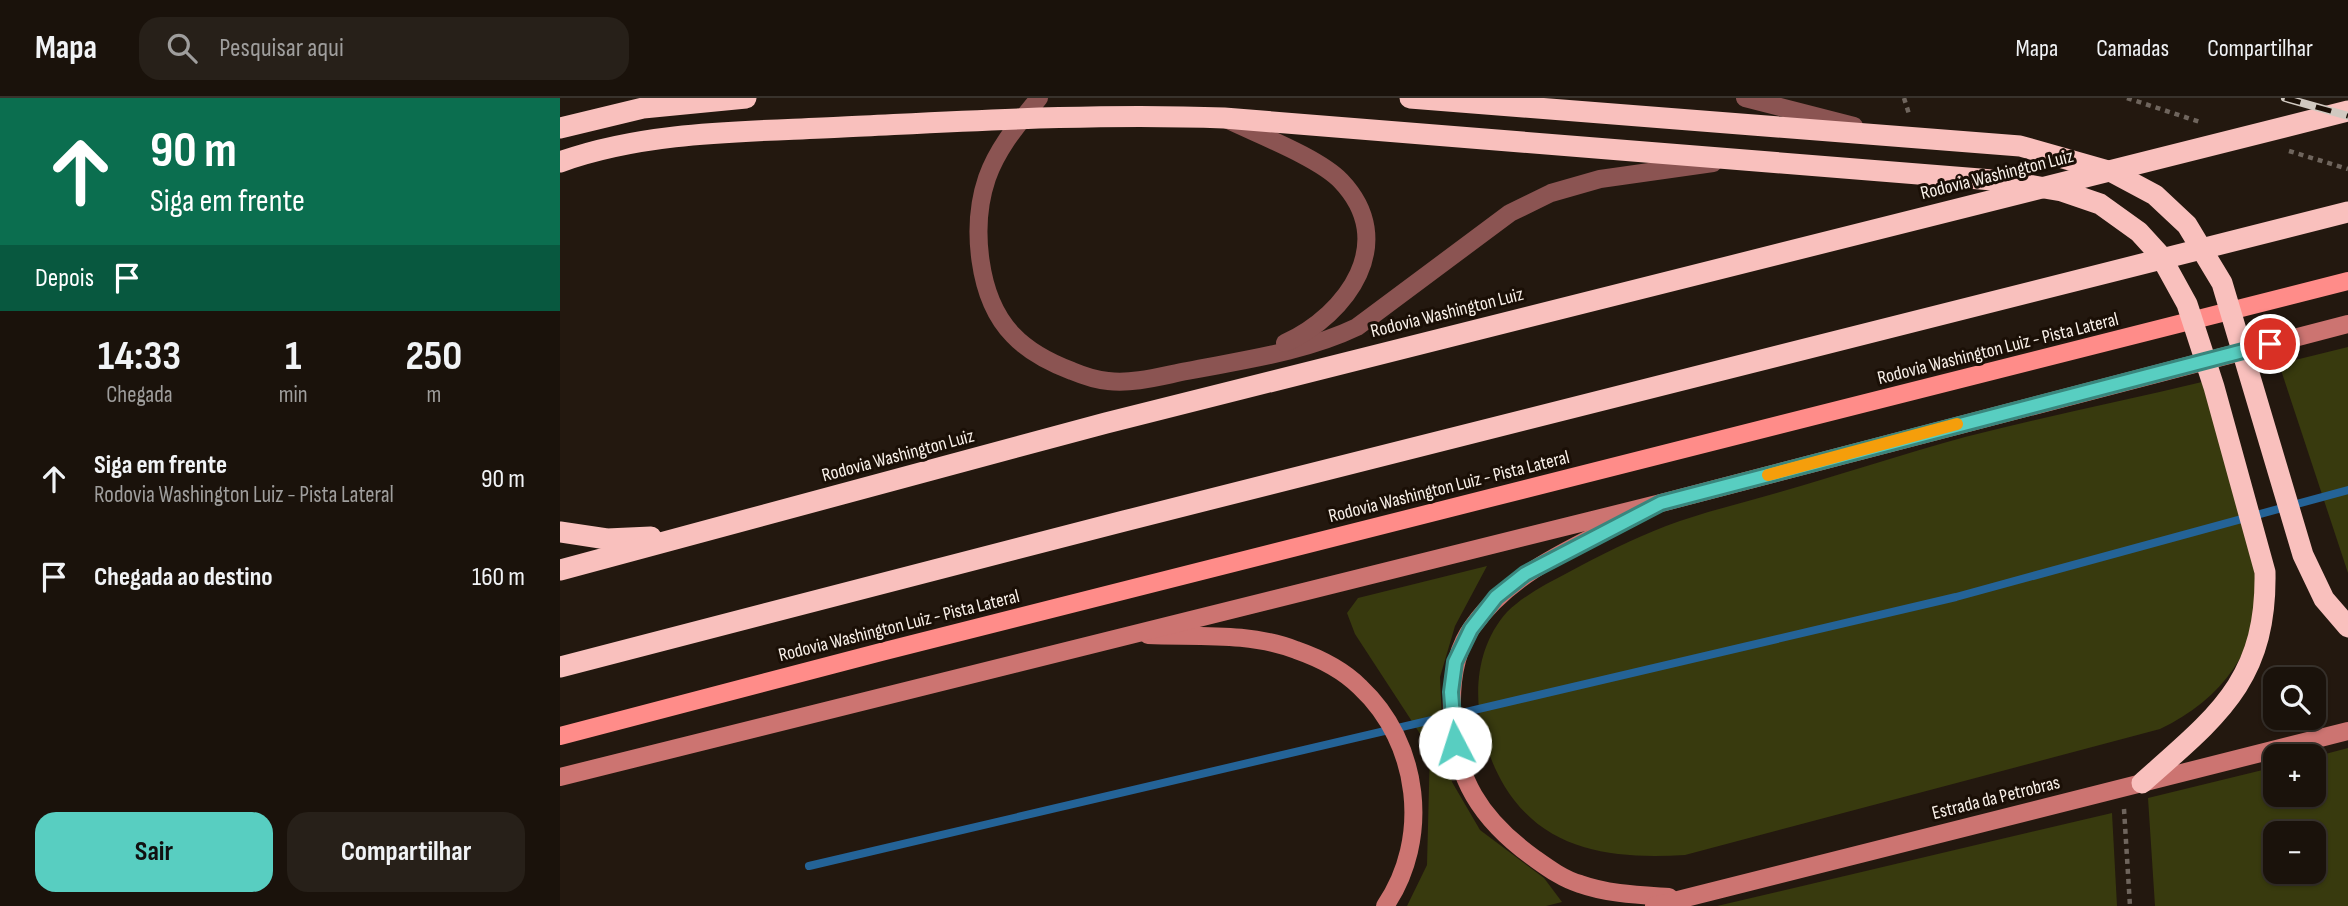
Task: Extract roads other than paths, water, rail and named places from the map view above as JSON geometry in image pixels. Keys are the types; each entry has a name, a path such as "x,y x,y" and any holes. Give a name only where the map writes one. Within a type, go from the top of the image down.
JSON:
{"highway":[{"path":"560,128 643,108 746,98"},
{"path":"1410,98 2020,146 2112,172 2155,195 2187,225 2222,283 2302,555 2323,599 2348,627"},
{"name":"Rodovia Washington Luiz","path":"560,570 1106,422 2348,111"},
{"path":"560,162 587,152 646,142 740,133 1128,115 1224,118 2005,181 2062,191 2100,204 2139,232 2160,255 2187,304 2214,387 2235,473 2265,572 2266,604 2260,637 2247,669 2225,705 2132,785"},
{"path":"560,667 1124,521 2348,212"},
{"path":"560,533 607,539 695,534"}],"main road":[{"name":"Rodovia Washington Luiz - Pista Lateral","path":"560,736 881,652 2348,281"},
{"path":"560,777 1661,503 2348,324"},
{"path":"1661,503 1525,574 1496,597 1471,629 1455,662 1451,692 1457,758 1468,787 1486,817 1519,848 1578,884 1619,894 1686,898"},
{"path":"1127,634 1248,639 1293,648 1329,664 1360,687 1381,713 1397,741 1416,803 1413,841 1403,872 1385,906"},
{"name":"Estrada da Petrobras","path":"1654,906 2348,731"}],"street":[{"path":"1039,98 1002,146 988,177 980,209 980,247 987,284 1002,322 1026,346 1059,366 1092,379 1127,382 1318,342 1357,327 1510,213 1551,193 1600,179 1737,159"},
{"path":"1745,98 1894,136"},
{"path":"1224,118 1318,165 1340,180 1357,203 1365,228 1365,255 1356,282 1341,304 1320,323 1300,335 1247,359"}],"waterway":[{"path":"809,866 1956,597 2348,490"}],"railway":[{"path":"2285,98 2348,116"}]}
